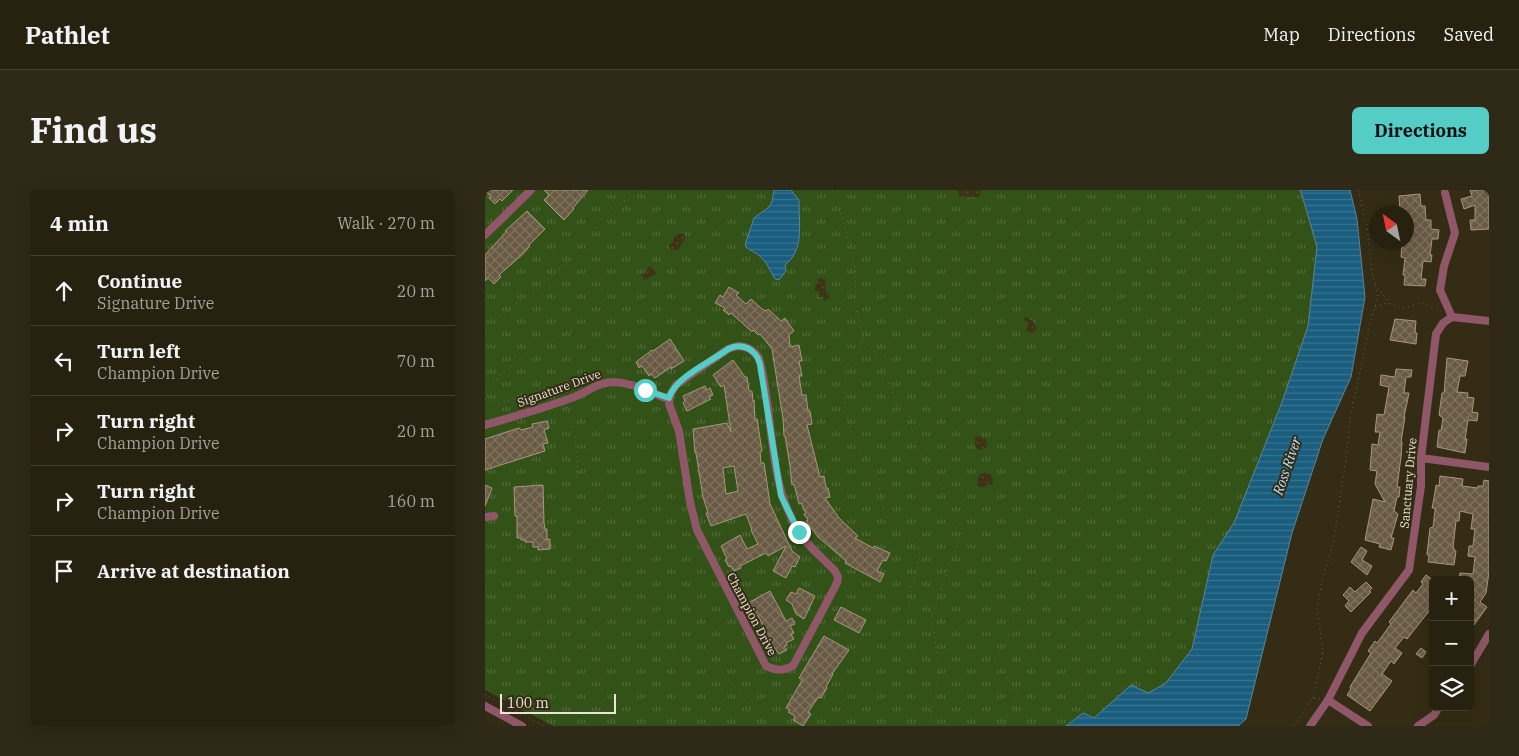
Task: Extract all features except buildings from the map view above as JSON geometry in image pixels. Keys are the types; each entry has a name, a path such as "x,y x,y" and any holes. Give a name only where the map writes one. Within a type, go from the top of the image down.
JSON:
{"street":[{"path":"485,235 531,190"},
{"path":"1445,193 1455,233 1444,266 1440,290 1452,317 1489,321"},
{"name":"Sanctuary Drive","path":"1310,726 1328,700 1363,632 1409,570 1421,486 1421,458 1436,334 1443,323 1452,317"},
{"name":"Champion Drive","path":"732,347 747,348 759,358 781,496 802,537 815,553 835,571 838,577 837,584 793,666 783,671 766,666 697,530 690,502 679,431 669,410 669,398 672,390 679,382 732,347"},
{"name":"Signature Drive","path":"485,425 565,400 598,385 611,382 630,384 669,398"},
{"path":"1421,458 1489,467"},
{"path":"485,517 494,516"},
{"path":"1474,659 1489,634"},
{"path":"1328,700 1367,726"},
{"path":"485,706 522,726"},
{"path":"1418,726 1436,711"}],"path":[{"path":"485,335 499,316 533,292 571,258 611,208 639,194 643,190"},
{"path":"832,190 838,200 855,269 856,307 863,337 881,360 896,402 909,416 917,450 941,485 949,508 963,529 932,615 939,672 929,726"},
{"path":"1294,726 1313,698 1323,652 1317,609 1322,581 1334,539 1350,418 1377,297 1372,273 1367,227 1358,190"},
{"path":"1375,285 1390,303 1401,309 1422,303 1452,317"},
{"path":"1374,307 1390,303"},
{"path":"485,389 524,355 574,329"},
{"path":"863,337 860,350 845,368 845,412 855,442 877,476 884,512 894,528 916,542 920,551 917,571 910,591 909,608"},
{"path":"485,399 498,404 558,387 571,417 578,467 576,480"},
{"path":"1003,726 1018,694 994,659 1008,638 1014,621 1031,603 1037,570"},
{"path":"704,648 765,726"},
{"path":"485,694 544,726"},
{"path":"1313,698 1328,700"}],"green space":[{"path":"485,190 1300,190 1317,247 1308,326 1282,402 1234,524 1213,555 1192,649 1166,683 1148,693 1131,685 1094,718 1083,713 1066,726 553,726 485,690"}],"sand":[{"path":"957,190 981,190 980,196 962,197 957,194"},
{"path":"682,233 685,235 685,238 678,250 672,250 668,246 673,242 675,236"},
{"path":"652,266 656,274 644,280 641,276 642,274"},
{"path":"820,277 825,280 826,292 830,297 825,301 822,297 819,297 819,293 814,289"},
{"path":"1025,317 1033,321 1037,329 1031,333 1026,331 1028,325 1024,319"},
{"path":"979,436 986,439 988,445 980,450 975,446 975,437"},
{"path":"987,473 994,477 992,484 981,488 977,484 978,478 981,474"}],"water":[{"path":"774,190 791,190 799,200 800,229 798,245 791,259 785,265 786,271 779,280 775,279 761,257 745,245 754,218 769,207"},
{"name":"Ross River","path":"1300,190 1350,190 1357,219 1365,297 1351,377 1323,439 1292,533 1246,719 1238,726 1066,726 1083,713 1094,718 1131,685 1148,693 1166,683 1192,649 1213,555 1234,523 1282,402 1308,326 1317,247"}],"route":[{"path":"645,390 669,398 672,390 679,382 728,349 744,346 754,352 759,358 781,496 799,532"}]}
